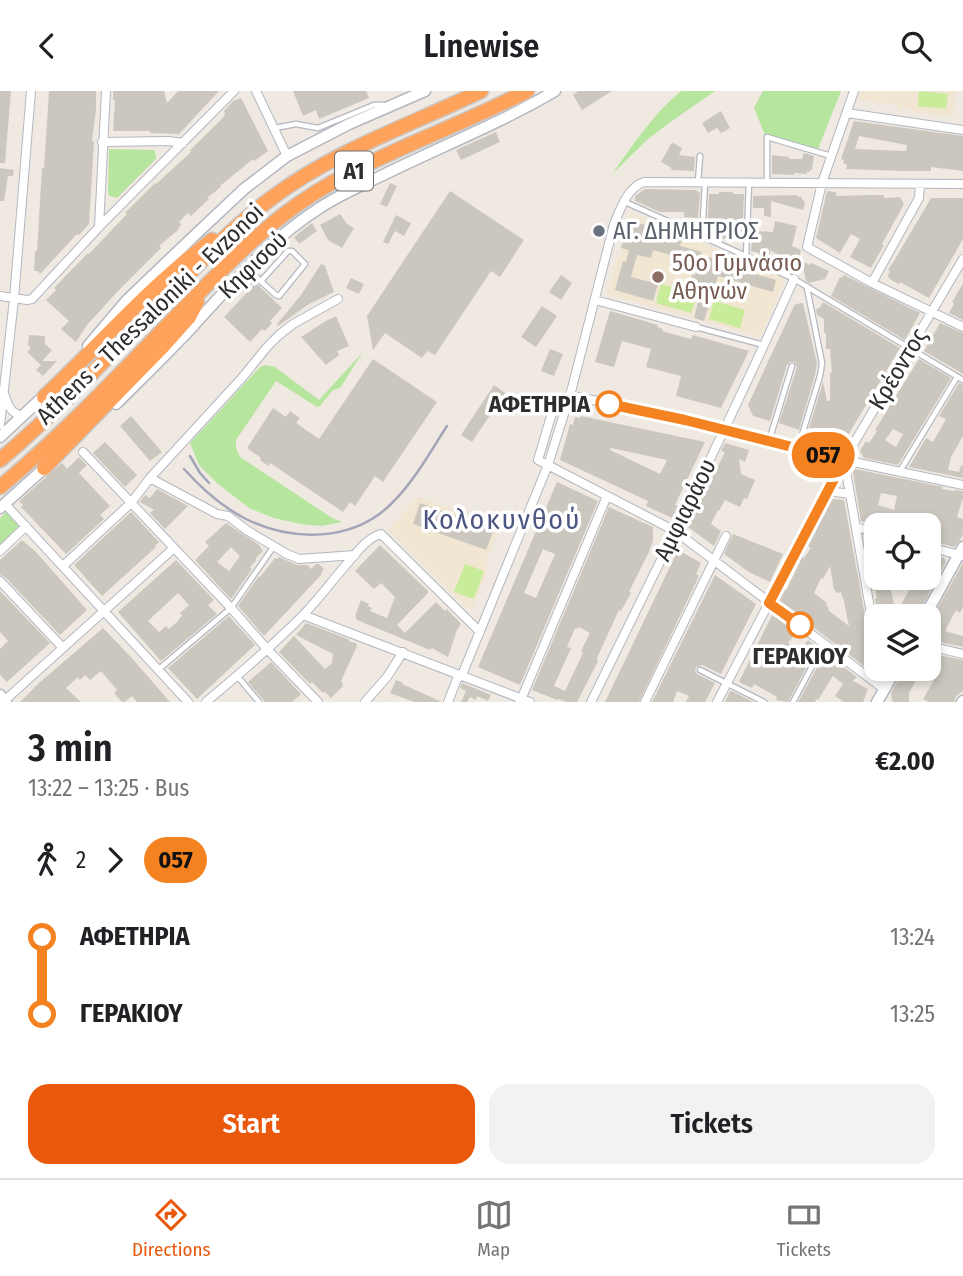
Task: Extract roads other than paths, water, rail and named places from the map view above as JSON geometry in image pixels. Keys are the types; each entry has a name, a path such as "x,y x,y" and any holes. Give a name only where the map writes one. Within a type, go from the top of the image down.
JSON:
{"highway":[{"name":"Athens - Thessaloniki - Evzonoi","path":"0,460 55,410 206,256 270,199 305,174 361,144 481,91"},
{"name":"Athens - Thessaloniki - Evzonoi","path":"0,487 62,432 205,287 284,215 316,192 371,162 480,115 527,91"},
{"path":"44,397 175,269 211,241 240,225"},
{"path":"44,468 189,317 205,287"}],"main road":[{"path":"0,437 44,397 127,300 244,189 287,156 425,91"},
{"name":"Κηφισού","path":"2,506 75,443 283,234 347,192 519,111 555,91"},
{"path":"932,604 962,553"},
{"path":"877,702 889,681"},
{"path":"884,689 886,702"}],"street":[{"path":"0,425 14,299 31,91"},
{"path":"99,227 106,91"},
{"path":"0,296 32,299 234,91"},
{"path":"256,91 287,156"},
{"path":"854,91 822,183 807,247 963,327"},
{"path":"847,113 963,130"},
{"path":"102,142 183,143"},
{"path":"448,702 457,679 462,675 548,465 567,405 614,224 624,202 636,186 645,182 963,184"},
{"path":"873,283 919,198 920,184"},
{"name":"Κρέοντος","path":"717,702 844,460 932,311 960,271 963,259"},
{"name":"Αμφιαράου","path":"591,702 765,345 794,279"},
{"path":"63,566 131,503 150,478 279,335 338,299"},
{"path":"595,300 696,327"},
{"path":"4,390 10,408 22,416"},
{"path":"569,395 685,420 844,460 963,485"},
{"path":"83,452 318,702"},
{"path":"844,460 869,604"},
{"path":"548,465 675,531 884,689"},
{"path":"150,478 217,514 228,516 248,531 299,559 355,555"},
{"path":"828,491 850,493"},
{"path":"303,615 523,701 607,496"},
{"path":"2,506 26,526 188,702"},
{"path":"0,551 26,526"},
{"path":"856,527 864,529"},
{"path":"206,702 303,615 369,540 381,534 480,632"},
{"path":"645,702 726,536"},
{"path":"3,700 174,548"},
{"path":"941,549 962,553"},
{"path":"0,580 63,648"},
{"path":"941,649 963,654"},
{"path":"380,702 369,699 403,652"},
{"path":"882,681 884,689"}],"lane":[{"path":"318,128 374,105 389,106"},
{"path":"274,128 290,124 332,133"},
{"path":"767,183 767,137 831,156"},
{"path":"700,156 702,237"},
{"path":"746,256 749,183"},
{"path":"624,202 794,279 963,380"},
{"path":"269,247 281,258"},
{"path":"233,283 242,288 255,276 276,295 279,296 304,267 304,262 292,251 288,251 261,281"},
{"path":"798,448 822,363 807,287"},
{"path":"696,327 765,345"},
{"path":"768,441 792,366"},
{"path":"899,472 957,377"},
{"path":"158,670 231,608 274,546"},
{"path":"793,702 824,644"},
{"path":"701,670 764,702"},
{"path":"237,676 259,702"}],"railway":[{"path":"184,469 221,503 264,527 302,534 341,532 359,526 391,504 414,477 447,426"},
{"path":"190,456 209,483"}],"place":[{"name":"ΑΓ. ΔΗΜΗΤΡΙΟΣ","path":"599,231"},
{"name":"50ο Γυμνάσιο Αθηνών","path":"658,277"},
{"name":"ΑΦΕΤΗΡΙΑ","path":"609,404"},
{"name":"ΓΕΡΑΚΙΟΥ","path":"800,625"}],"district":[{"name":"Κολοκυνθού","path":"502,519"}]}
